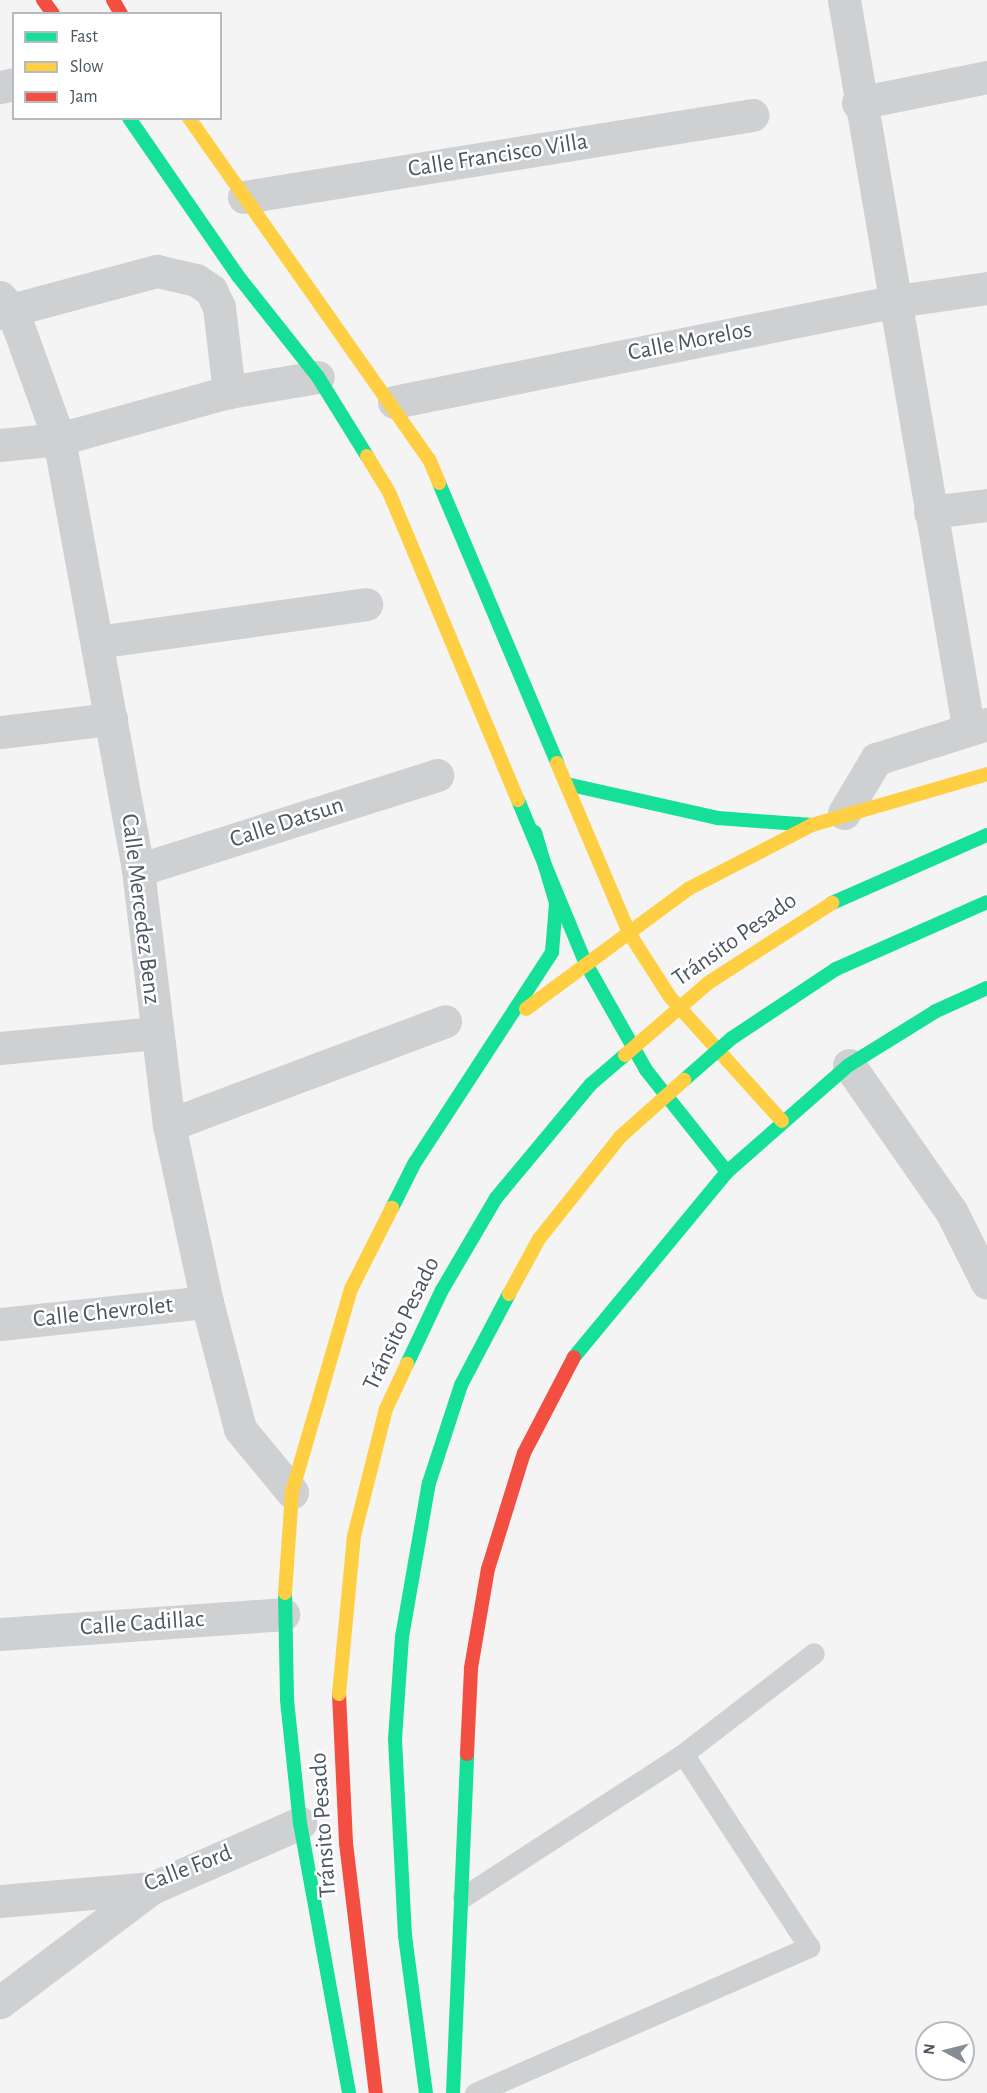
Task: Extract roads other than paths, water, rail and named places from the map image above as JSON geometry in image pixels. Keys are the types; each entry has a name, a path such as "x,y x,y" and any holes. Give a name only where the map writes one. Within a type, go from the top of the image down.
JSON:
{"main road":[{"path":"130,120 224,283 318,377 389,492 535,832 585,962 646,1070 727,1172"},
{"path":"190,120 394,402 429,459 571,785 629,933 669,997 782,1121"},
{"path":"512,1020 585,962 688,889 812,825 844,813 987,774"},
{"path":"571,785 718,818 812,825"},
{"path":"349,2093 300,1823 283,1614 292,1492 351,1289 414,1164 512,1020 552,952 556,903 535,832"},
{"name":"Tránsito Pesado","path":"376,2093 346,1844 339,1694 354,1536 386,1409 442,1290 496,1198 607,1067 717,977 832,902 927,857 987,836"},
{"path":"426,2093 405,1936 395,1739 402,1637 429,1483 461,1385 538,1239 577,1185 647,1108 732,1038 836,969 987,902"},
{"path":"453,2093 471,1668 488,1569 509,1496 572,1361 615,1301 727,1172 782,1121 849,1065 936,1011 987,988"}],"street":[{"path":"844,0 858,103 897,300 930,512 977,725 876,759 844,813"},
{"path":"858,103 987,76"},
{"name":"Calle Francisco Villa","path":"244,197 752,115"},
{"path":"4,307 157,271 224,283 219,307 229,392"},
{"name":"Calle Morelos","path":"394,402 897,300 987,288"},
{"name":"Calle Mercedez Benz","path":"4,307 58,439 138,870 155,1033 170,1125 207,1302 240,1429 292,1492"},
{"path":"0,445 58,439 229,392 318,377"},
{"path":"930,512 987,505"},
{"path":"97,642 366,604"},
{"path":"0,732 111,719"},
{"name":"Calle Datsun","path":"138,870 437,775"},
{"path":"170,1125 445,1021"},
{"path":"0,1048 155,1033"},
{"path":"849,1065 951,1210 987,1283"},
{"name":"Calle Chevrolet","path":"0,1324 207,1302"},
{"name":"Calle Cadillac","path":"0,1634 283,1614"},
{"name":"Calle Ford","path":"0,1901 152,1888 300,1823"},
{"path":"0,2002 152,1888"}],"lane":[{"path":"463,1897 683,1754 814,1653"},
{"path":"475,2093 809,1947 683,1754"}]}
